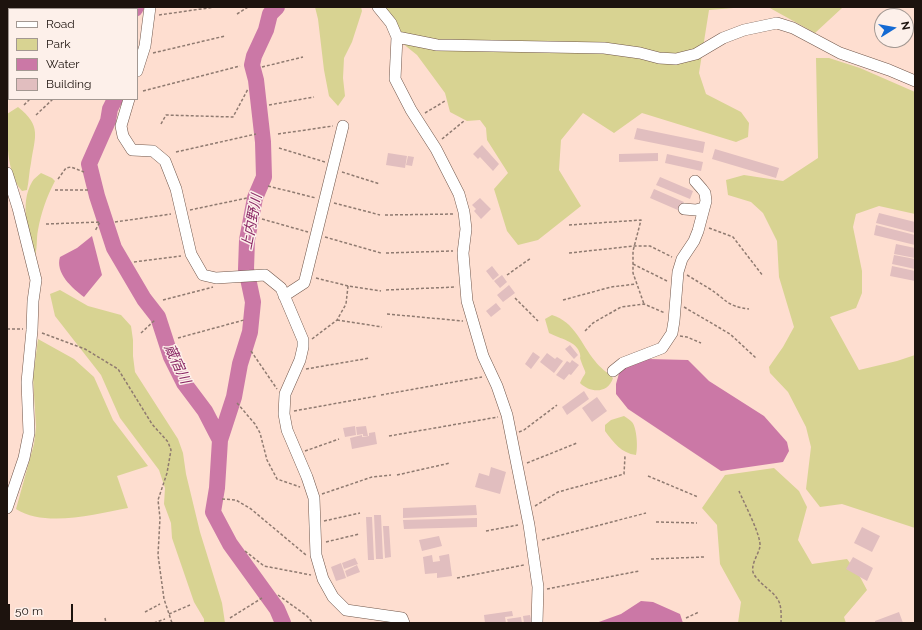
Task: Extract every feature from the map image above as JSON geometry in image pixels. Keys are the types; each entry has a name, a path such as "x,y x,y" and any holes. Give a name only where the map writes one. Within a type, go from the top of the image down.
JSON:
{"street":[{"path":"378,7 391,23 397,37 395,79 411,110 436,149 459,194 464,212 466,229 463,252 467,301 483,356 497,386 507,415 530,532 538,587 537,623"},
{"path":"138,68 145,46 152,11"},
{"path":"397,37 437,45 604,48 640,53 659,58 676,59 696,54 723,38 744,30 777,23 794,28 840,53 889,70 915,81"},
{"path":"129,100 121,126 123,136 132,150 152,151 165,161 176,189 191,254 203,275 216,278 265,276 281,288 303,340 300,360 285,394 284,414 287,430 307,477 314,498 315,550 323,579 333,597 346,610 402,618 404,623"},
{"path":"284,296 304,283 305,280 340,125"},
{"path":"7,174 18,208 36,280 27,382 29,433 24,458 7,508"},
{"path":"613,371 623,364 662,348 672,333 678,272 682,259 694,241 698,231 706,200 705,194 695,181"},
{"path":"684,209 696,210 703,208"}],"path":[{"path":"152,11 214,7"},
{"path":"237,14 248,7"},
{"path":"147,54 225,36"},
{"path":"262,67 303,58"},
{"path":"143,91 240,66"},
{"path":"161,124 166,114 233,117 248,89"},
{"path":"269,105 314,98"},
{"path":"24,105 29,100"},
{"path":"36,116 52,100"},
{"path":"420,116 445,101"},
{"path":"437,142 464,122"},
{"path":"278,134 340,125"},
{"path":"176,152 256,134"},
{"path":"279,148 329,163"},
{"path":"58,179 66,168 71,167 84,172"},
{"path":"336,170 380,184"},
{"path":"268,186 320,199"},
{"path":"55,190 89,190"},
{"path":"190,210 247,198"},
{"path":"328,201 380,215"},
{"path":"115,222 177,213"},
{"path":"385,215 457,214"},
{"path":"262,219 312,234"},
{"path":"568,225 641,220 634,246 633,273 644,304"},
{"path":"46,224 100,222 95,231"},
{"path":"704,226 733,237 763,276"},
{"path":"320,236 381,253"},
{"path":"569,253 634,246 650,246 676,259"},
{"path":"386,253 459,251"},
{"path":"134,262 187,256"},
{"path":"507,275 531,258"},
{"path":"633,264 672,284"},
{"path":"682,272 711,290 724,301 735,307 749,309"},
{"path":"310,277 348,286 381,291"},
{"path":"563,300 611,287 636,284"},
{"path":"307,343 337,320 346,304 348,286"},
{"path":"386,290 462,286"},
{"path":"164,300 214,287"},
{"path":"514,298 538,321"},
{"path":"585,331 593,323 621,308 644,304 670,316"},
{"path":"679,304 730,334 756,358"},
{"path":"387,314 467,322"},
{"path":"141,333 155,320"},
{"path":"178,338 244,320"},
{"path":"337,320 382,327"},
{"path":"7,329 32,330 85,348 118,369 152,424 168,442 171,450 167,473 158,500 160,518 158,555 164,599 172,623"},
{"path":"675,335 687,337 701,343"},
{"path":"251,351 280,394"},
{"path":"303,370 370,358"},
{"path":"381,395 486,376"},
{"path":"290,412 377,396"},
{"path":"237,403 256,424 267,460 278,479 305,489"},
{"path":"514,434 524,430 557,405"},
{"path":"389,436 501,416"},
{"path":"300,453 339,439"},
{"path":"522,465 577,443"},
{"path":"532,508 558,492 624,474 625,456"},
{"path":"396,475 450,463"},
{"path":"319,496 372,477 391,475"},
{"path":"648,476 698,497"},
{"path":"739,491 758,535 760,544 759,552 753,566 753,572 756,577 778,598 781,604 781,623"},
{"path":"222,499 236,500 251,510 309,558"},
{"path":"320,522 360,513"},
{"path":"537,541 646,513"},
{"path":"656,522 698,523"},
{"path":"486,531 524,524"},
{"path":"320,544 359,534"},
{"path":"245,552 264,566 312,575"},
{"path":"651,560 704,557"},
{"path":"457,578 530,564"},
{"path":"544,590 640,571"},
{"path":"278,595 307,616 313,623"},
{"path":"230,618 262,598"},
{"path":"145,612 160,604"},
{"path":"169,614 190,605"},
{"path":"686,618 699,612"},
{"path":"105,618 106,623"},
{"path":"154,623 165,619"}],"green space":[{"path":"7,7 58,7 8,8 7,95"},
{"path":"315,7 361,7 362,11 352,42 344,58 343,78 345,96 338,106 329,96"},
{"path":"385,7 746,7 709,10 699,73 706,94 741,112 749,123 748,137 736,142 642,113 614,133 583,113 561,140 559,170 581,206 538,240 518,245 507,231 494,189 508,173 487,140 486,128 480,120 467,121 450,112 445,93 417,55 392,35"},
{"path":"768,7 842,7 842,8 815,33"},
{"path":"816,58 829,58 860,68 915,92 915,214 879,206 856,214 853,227 862,271 862,293 856,308 830,317 859,370 915,355 915,528 842,504 820,507 806,489 811,447 806,427 788,392 770,373 769,367 783,347 794,327 779,277 777,241 763,213 751,202 728,195 726,180 744,175 783,181 818,158"},
{"path":"18,107 31,120 35,132 27,190 22,191 13,175 8,154 7,114"},
{"path":"41,173 55,181 41,217 37,233 36,252 34,258 26,220 26,200 32,182"},
{"path":"60,290 88,306 121,315 131,326 135,372 178,439 183,453 186,474 200,532 222,603 225,623 204,623 204,619 194,602 172,538 171,523 164,504 165,488 159,470 120,418 101,375 55,316 50,294"},
{"path":"552,315 560,318 572,328 601,368 613,378 607,387 594,390 589,389 580,383 585,373 580,359 580,354 572,343 549,333 545,319"},
{"path":"38,339 74,359 94,377 113,420 148,466 117,476 128,508 86,516 56,519 28,515 16,509 34,444 36,427 33,378"},
{"path":"624,416 634,425 637,443 636,455 622,450 605,431 605,425 611,420"},
{"path":"774,468 799,491 807,507 798,540 812,564 847,559 859,575 867,590 844,617 846,623 738,623 741,602 720,564 717,525 702,508 725,475"}],"water":[{"path":"92,236 102,275 84,297 66,280 62,274 59,263 60,257 77,248"},
{"path":"648,359 688,360 709,381 764,416 787,442 789,451 783,462 721,471 628,409 616,394 616,384 620,370"},
{"path":"641,601 653,602 680,614 683,623 596,623 621,614"}],"building":[{"path":"637,128 705,142 703,153 634,139"},
{"path":"482,145 499,164 493,171 480,157 478,159 473,154"},
{"path":"715,149 779,168 776,178 712,159"},
{"path":"388,153 407,156 405,168 386,165"},
{"path":"658,153 658,161 619,162 619,154"},
{"path":"667,154 703,162 701,171 665,163"},
{"path":"408,156 414,157 412,166 406,165"},
{"path":"660,177 693,191 690,199 656,185"},
{"path":"654,189 684,202 680,211 650,198"},
{"path":"480,198 491,209 481,219 474,211 476,209 472,205"},
{"path":"879,213 915,222 915,233 876,223"},
{"path":"876,225 915,235 915,245 874,235"},
{"path":"896,244 915,248 915,258 894,254"},
{"path":"894,255 915,259 915,269 892,264"},
{"path":"492,266 499,275 493,280 486,271"},
{"path":"892,266 915,271 915,281 890,276"},
{"path":"502,275 507,282 500,288 494,281"},
{"path":"509,285 515,293 503,302 497,295"},
{"path":"496,303 501,309 491,317 486,311"},
{"path":"570,345 578,355 574,359 565,349"},
{"path":"533,352 540,357 531,369 525,364"},
{"path":"547,353 555,359 557,357 563,361 554,373 540,362"},
{"path":"572,360 579,365 571,375 569,374 564,380 556,375 567,361 570,363"},
{"path":"584,391 589,399 567,415 562,407"},
{"path":"597,397 607,411 592,422 582,408"},
{"path":"355,426 356,435 345,437 343,428"},
{"path":"366,426 368,436 363,436 363,434 357,435 356,427"},
{"path":"375,432 377,444 352,449 350,438 362,435 362,437 369,436 369,433"},
{"path":"491,467 506,472 500,494 475,487 479,473 489,476"},
{"path":"476,505 477,515 403,518 403,508"},
{"path":"374,515 381,515 383,559 376,559"},
{"path":"366,517 372,517 374,560 368,560"},
{"path":"477,518 477,527 404,529 403,520"},
{"path":"383,526 389,526 391,557 385,558"},
{"path":"862,527 880,536 872,552 854,543"},
{"path":"439,536 442,546 422,551 419,540"},
{"path":"449,554 452,576 437,578 437,573 425,574 423,557 432,555 433,562 440,561 439,556"},
{"path":"853,557 873,568 867,581 846,569"},
{"path":"355,558 358,564 344,569 342,563"},
{"path":"341,563 346,578 336,581 331,567"},
{"path":"357,565 360,572 347,577 345,571"},
{"path":"512,611 513,616 505,617 506,623 485,623 484,615"},
{"path":"899,612 903,623 875,623 875,621"},
{"path":"530,615 532,623 524,623 523,616"},
{"path":"521,617 522,623 508,623 507,619"}],"waterway":[{"name":"上内野川","path":"220,440 234,397 240,364 250,332 253,302 246,269 247,240 255,198 264,177 263,142 256,80 252,65 254,56 266,30 270,14 277,7"},
{"name":"蔵宿川","path":"114,100 110,109 108,121 89,164 97,196 114,248 144,299 158,317 171,357 184,383 205,411 220,440 217,488 213,512 230,544 277,609 283,623"}]}
